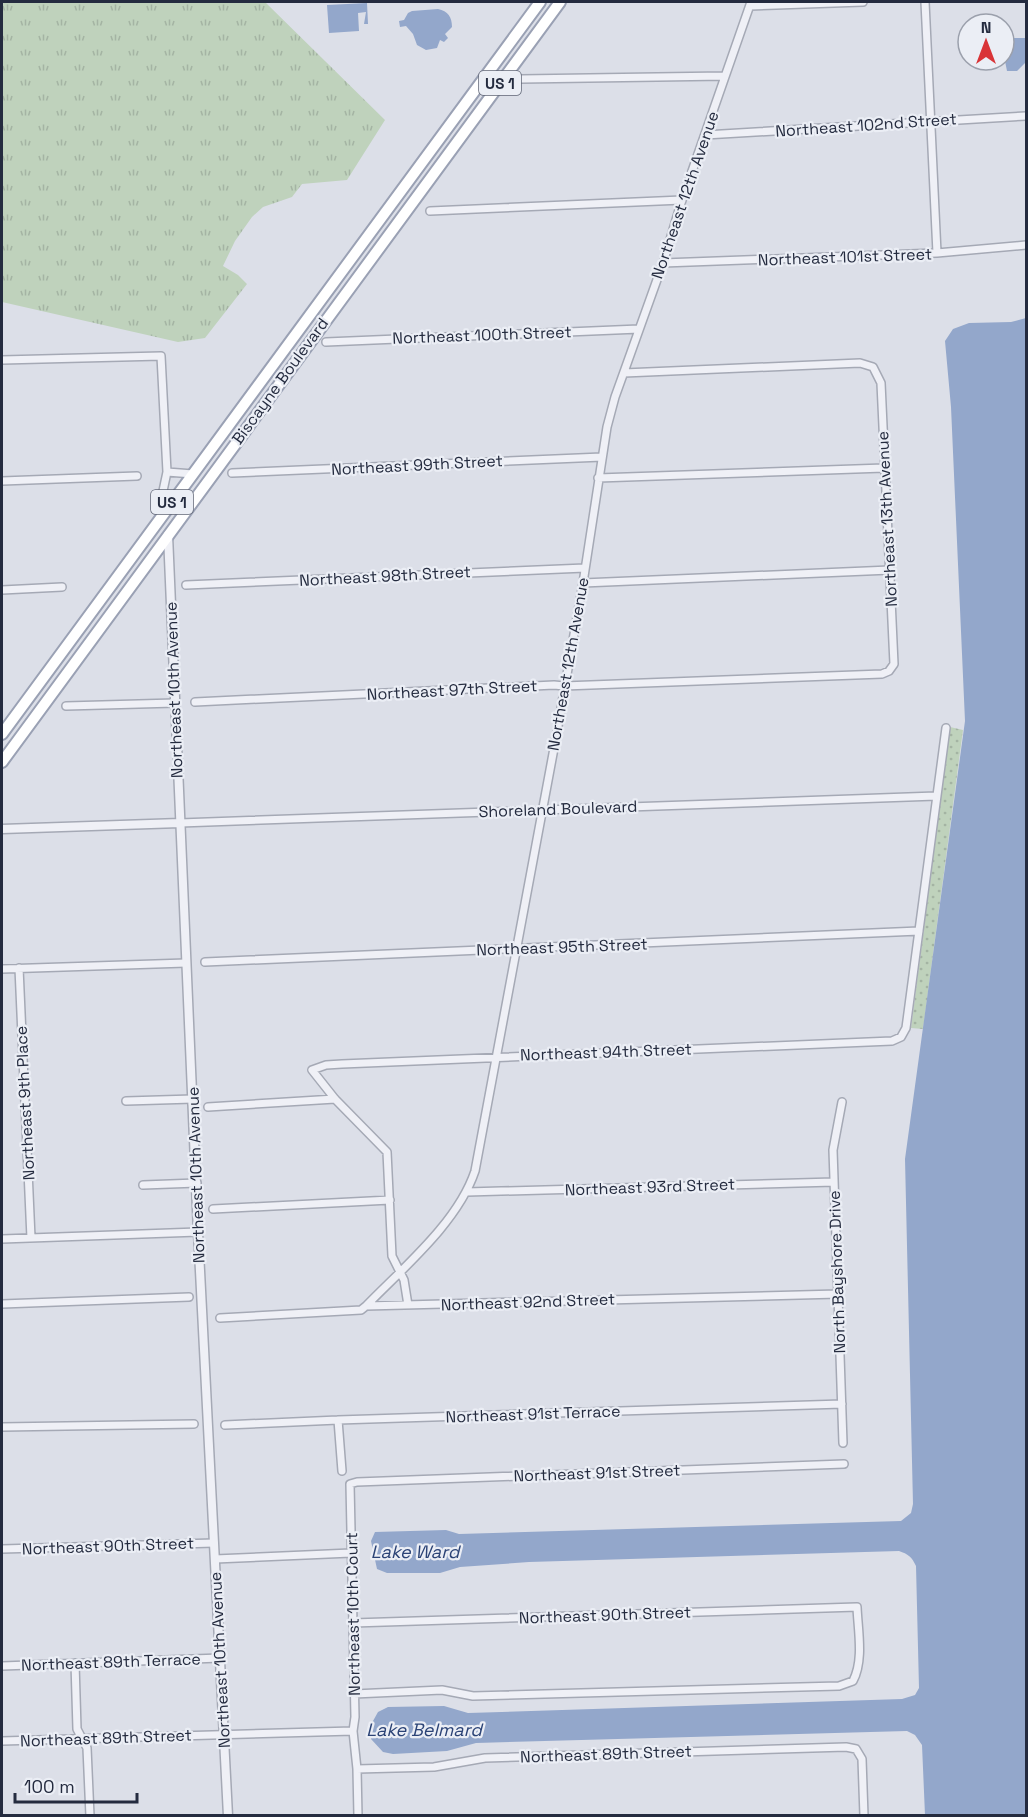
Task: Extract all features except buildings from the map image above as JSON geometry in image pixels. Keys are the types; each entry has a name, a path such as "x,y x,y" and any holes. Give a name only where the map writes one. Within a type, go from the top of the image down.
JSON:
{"main road":[{"name":"Biscayne Boulevard","path":"2,734 540,2"},
{"name":"Biscayne Boulevard","path":"2,762 560,2"},
{"path":"437,142 441,147 441,164"},
{"path":"313,311 326,320"}],"street":[{"path":"751,4 863,2"},
{"path":"925,2 937,253"},
{"name":"Northeast 12th Avenue","path":"366,1306 449,1219 467,1192 480,1148 497,1057 583,583 598,478 612,407 751,4"},
{"path":"521,80 725,75"},
{"name":"Northeast 102nd Street","path":"705,135 1026,116"},
{"path":"430,211 682,200"},
{"name":"Northeast 101st Street","path":"663,263 937,253 1026,245"},
{"name":"Northeast 100th Street","path":"326,342 639,328"},
{"path":"2,360 161,356 167,472 163,491 164,514"},
{"name":"Northeast 13th Avenue","path":"624,373 860,363 873,367 881,383 894,664 890,671"},
{"name":"Northeast 99th Street","path":"232,473 602,457"},
{"path":"598,478 884,468"},
{"path":"167,472 194,474"},
{"path":"2,481 137,477"},
{"name":"Northeast 10th Avenue","path":"168,534 198,1232 228,1815"},
{"name":"Northeast 98th Street","path":"186,585 585,568"},
{"path":"583,583 890,570"},
{"path":"2,590 62,587"},
{"name":"Northeast 97th Street","path":"195,702 554,685 882,674 890,671"},
{"path":"66,706 175,703"},
{"path":"919,932 946,728"},
{"name":"Shoreland Boulevard","path":"180,823 936,796"},
{"path":"2,829 180,823"},
{"name":"Northeast 95th Street","path":"205,962 919,932"},
{"name":"Northeast 94th Street","path":"335,1099 312,1070 326,1065 342,1064 892,1041 901,1037 906,1028 919,932"},
{"path":"2,969 186,963"},
{"name":"Northeast 9th Place","path":"19,968 31,1238"},
{"path":"126,1101 193,1099"},
{"path":"208,1107 335,1099 387,1152 392,1256 404,1280 408,1305"},
{"name":"North Bayshore Drive","path":"842,1102 833,1150 843,1443"},
{"name":"Northeast 93rd Street","path":"467,1192 834,1182"},
{"path":"142,1185 197,1183"},
{"path":"213,1209 390,1200"},
{"path":"2,1239 198,1232"},
{"name":"Northeast 92nd Street","path":"220,1318 361,1310 366,1306 838,1294"},
{"path":"2,1304 189,1297"},
{"name":"Northeast 91st Terrace","path":"225,1425 842,1404"},
{"path":"338,1420 342,1471"},
{"path":"2,1427 194,1424"},
{"name":"Northeast 91st Street","path":"350,1484 844,1464"},
{"name":"Northeast 10th Court","path":"350,1484 353,1731 358,1815"},
{"name":"Northeast 90th Street","path":"2,1549 214,1543"},
{"name":"Northeast 90th Street","path":"214,1559 351,1554"},
{"name":"Northeast 90th Street","path":"352,1623 857,1606 859,1669 853,1681 839,1686 485,1696 442,1690 354,1694"},
{"name":"Northeast 89th Terrace","path":"2,1666 220,1658"},
{"path":"75,1663 77,1729 87,1748 90,1815"},
{"name":"Northeast 89th Street","path":"2,1741 353,1731"},
{"name":"Northeast 89th Street","path":"357,1769 442,1767 485,1758 846,1748 856,1749 862,1759 864,1815"}],"green space":[{"path":"2,2 265,2 385,120 347,180 302,184 292,197 263,207 252,217 235,241 223,266 247,284 205,338 178,342 2,302"},
{"path":"950,727 963,730 923,1029 911,1028"}],"water":[{"path":"367,3 368,24 364,24 366,12 358,13 359,31 329,33 327,5"},
{"path":"438,9 449,15 452,27 445,34 448,38 444,42 440,40 437,48 426,50 417,45 413,34 406,26 400,27 399,21 404,20 412,11"},
{"path":"1016,38 1026,38 1026,62 1017,71"},
{"path":"1026,318 1026,1815 925,1815 922,1745 915,1735 907,1731 476,1743 447,1751 393,1754 383,1752 371,1739 370,1727 378,1712 388,1707 444,1706 468,1713 902,1699 915,1695 919,1688 916,1566 909,1556 899,1551 529,1562 460,1567 440,1573 387,1573 377,1569 371,1541 375,1532 446,1530 459,1534 901,1521 911,1513 913,1504 905,1159 965,721 951,407 945,341 953,329 969,323 1011,322"}],"water label":[{"name":"Lake Ward","path":"415,1551"},
{"name":"Lake Belmard","path":"424,1729"}]}
